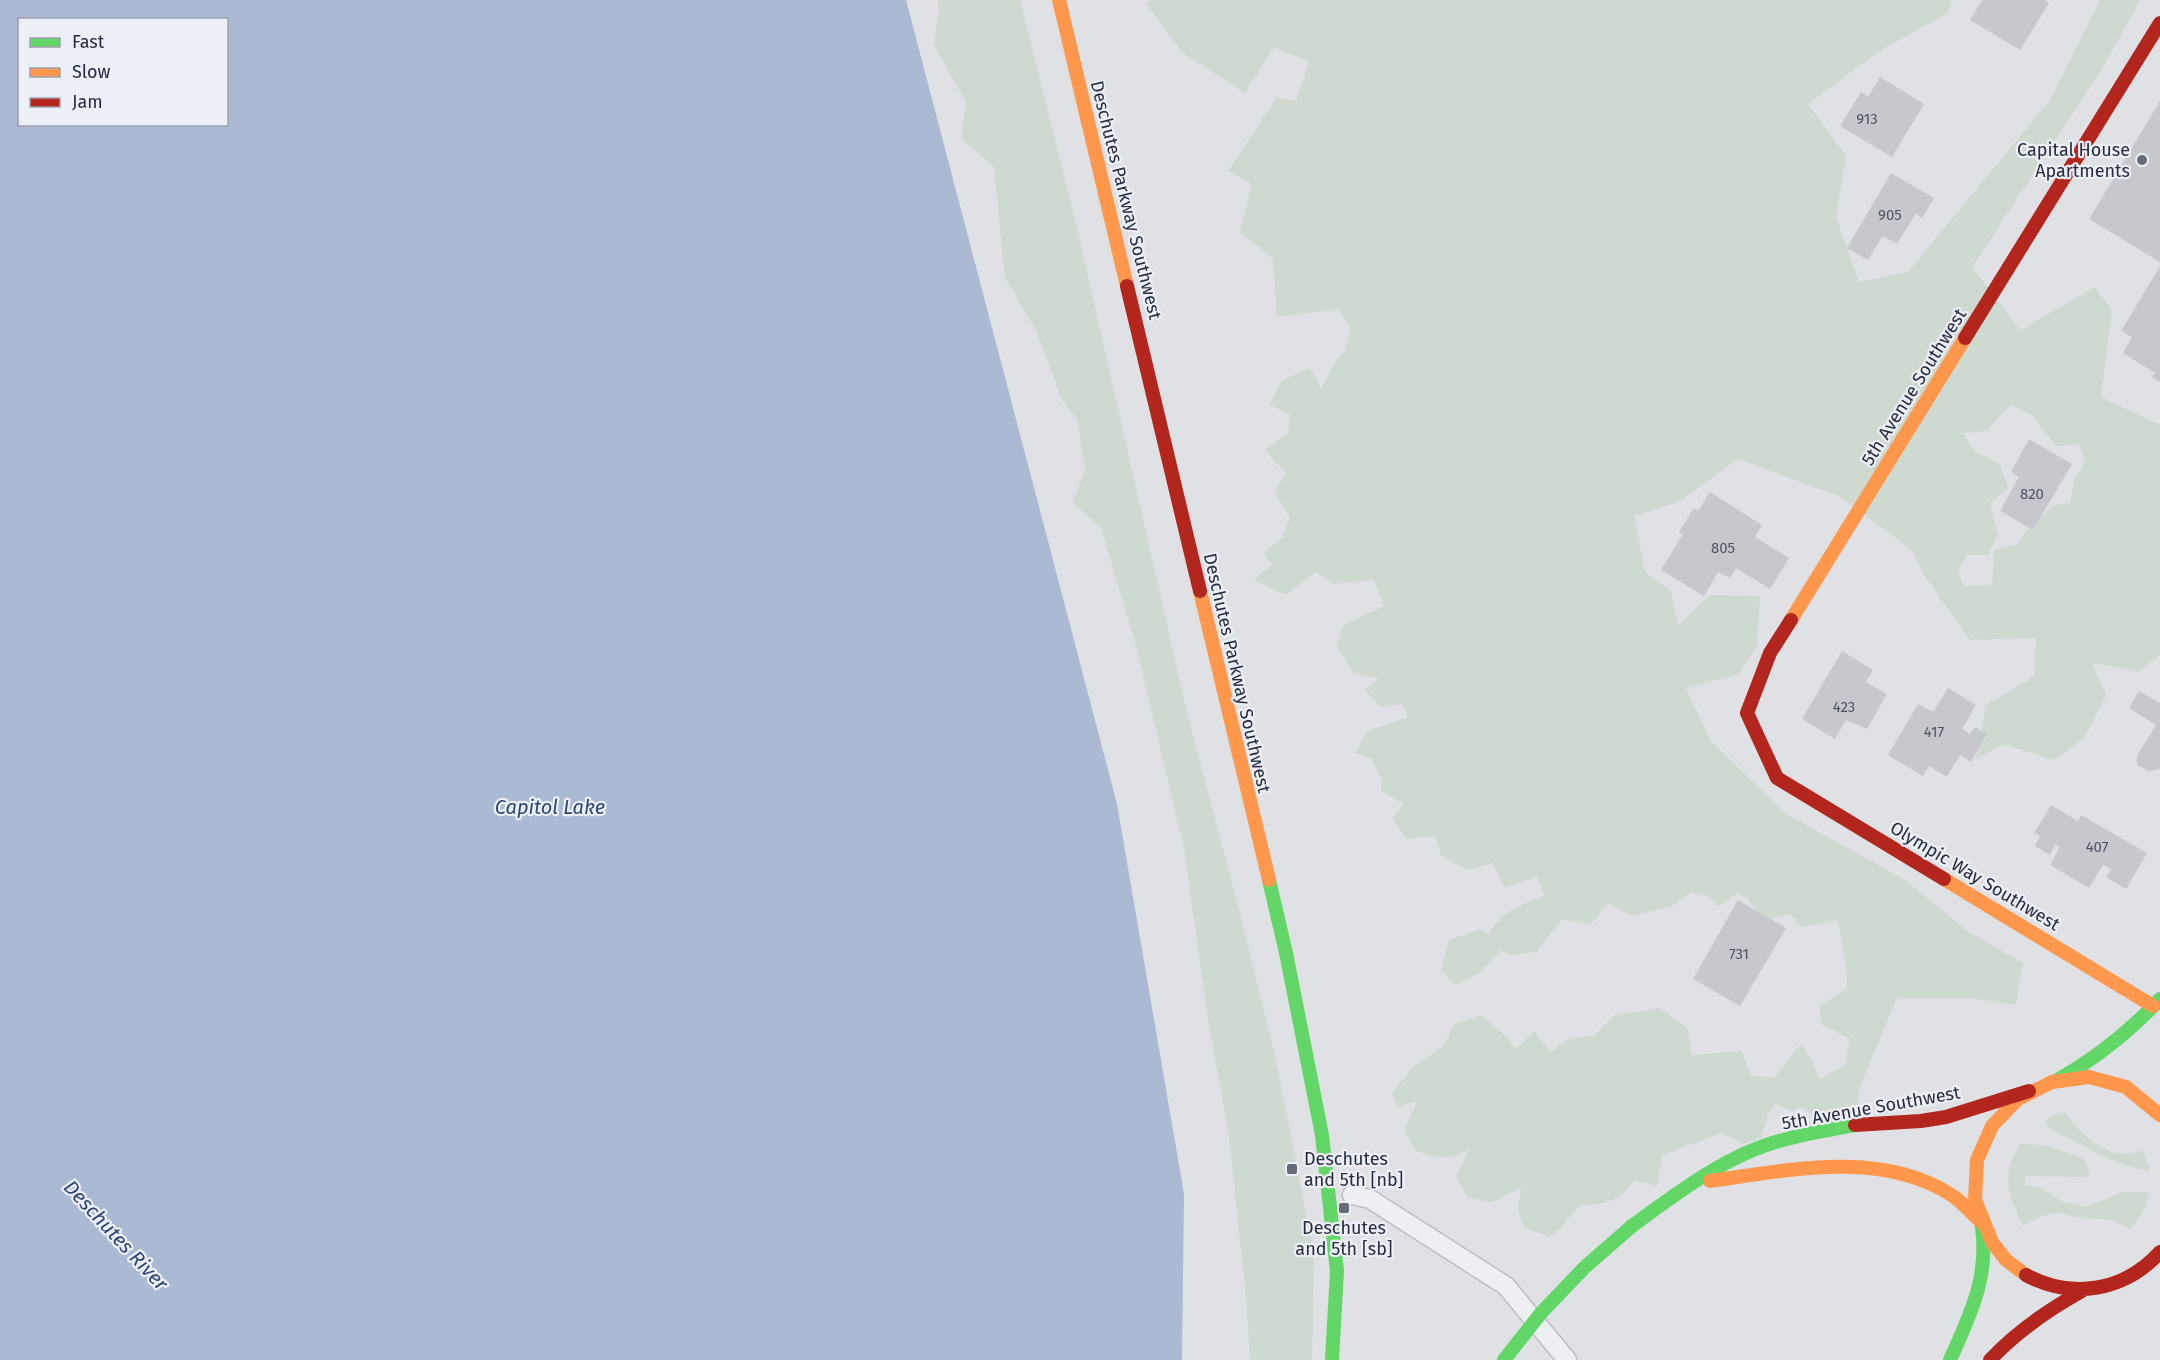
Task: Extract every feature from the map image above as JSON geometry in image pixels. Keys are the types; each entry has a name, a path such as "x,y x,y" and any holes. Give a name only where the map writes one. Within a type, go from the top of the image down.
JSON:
{"street":[{"name":"Deschutes Parkway Southwest","path":"1059,0 1286,953 1322,1135 1337,1271 1332,1360"},
{"name":"5th Avenue Southwest","path":"1777,778 1747,713 1770,653 2160,23"},
{"name":"Olympic Way Southwest","path":"1777,778 2063,950 2157,1002"},
{"path":"1950,1360 1975,1303 1986,1258 1974,1196 1975,1165 1985,1135 2004,1110 2028,1091 2059,1079 2110,1048 2134,1028 2157,1002"},
{"path":"2059,1079 2091,1077 2123,1086 2150,1103 2160,1115"},
{"name":"5th Avenue Southwest","path":"1504,1360 1541,1313 1577,1275 1632,1226 1691,1183 1746,1154 1781,1140 1817,1131 1859,1124 1946,1117 2028,1091"},
{"name":"5th Avenue Southwest","path":"1691,1183 1803,1169 1851,1166 1890,1170 1920,1179 1951,1194 1981,1224"},
{"path":"1981,1224 1999,1253 2023,1274 2051,1287 2082,1290 2119,1283 2151,1264 2160,1252"},
{"path":"1990,1360 2007,1341 2032,1321 2082,1290"}],"lane":[{"path":"1352,1195 1370,1199 1506,1286 1567,1360"}],"shaded area":[{"path":"938,0 1020,0 1077,228 1187,713 1275,1056 1314,1254 1312,1360 1250,1360 1247,1307 1229,1135 1208,1019 1184,848 1136,645 1101,528 1073,503 1085,469 1077,419 1062,400 1036,330 1005,278 994,167 961,138 966,102 934,45 939,10"},
{"path":"1148,0 1951,0 1948,13 1879,51 1808,104 1846,156 1836,217 1859,282 1908,272 2050,100 2100,0 2140,0 2102,69 1972,267 2020,330 2095,287 2112,311 2101,397 2160,425 2160,655 2139,671 2092,663 2106,696 2084,738 2054,760 2004,744 1976,759 1986,705 2035,676 2036,638 1970,640 1924,575 1912,550 1839,496 1738,459 1680,501 1634,516 1645,572 1671,591 1678,626 1710,595 1760,596 1757,645 1739,674 1686,688 1711,741 1786,814 1905,880 1969,932 2023,963 2016,1005 1972,998 1897,998 1860,1086 1858,1114 1825,1123 1802,1107 1793,1111 1775,1104 1768,1115 1761,1138 1744,1144 1722,1133 1662,1155 1657,1186 1634,1180 1623,1193 1611,1200 1579,1206 1556,1233 1548,1236 1524,1228 1518,1209 1521,1187 1492,1203 1468,1197 1456,1177 1469,1149 1448,1157 1415,1150 1404,1131 1417,1101 1397,1107 1392,1093 1411,1069 1444,1045 1454,1024 1481,1015 1508,1038 1515,1050 1534,1031 1550,1052 1571,1038 1594,1036 1615,1015 1660,1008 1687,1028 1692,1055 1742,1051 1751,1076 1774,1078 1801,1044 1820,1079 1845,1065 1850,1039 1821,1024 1820,1006 1847,988 1843,946 1837,920 1801,927 1790,914 1762,921 1748,898 1738,893 1718,906 1708,895 1690,893 1672,906 1632,916 1608,903 1591,924 1562,919 1536,952 1510,955 1501,950 1480,973 1455,985 1441,969 1449,940 1481,929 1488,934 1503,915 1545,896 1537,877 1504,887 1493,863 1467,870 1441,855 1435,836 1407,839 1392,818 1404,804 1381,791 1382,780 1370,758 1355,753 1368,731 1408,717 1403,704 1380,707 1365,690 1379,679 1353,673 1337,646 1343,625 1384,606 1374,580 1334,584 1316,572 1285,595 1254,580 1272,564 1263,553 1282,538 1290,518 1275,492 1286,473 1265,450 1288,434 1290,414 1270,405 1281,381 1310,368 1321,389 1334,363 1346,350 1350,327 1338,309 1277,317 1273,259 1240,232 1252,184 1228,171 1277,97 1296,101 1309,62 1274,47 1245,93 1183,53 1147,5","holes":["2011,405 2032,415 2056,446 2079,444 2085,462 2074,480 2070,503 2052,506 2029,528 2018,544 1994,550 1992,585 1964,586 1958,571 1967,555 1988,555 1998,534 1990,503 2009,487 1998,463 1976,452 1963,433 1986,431"]},
{"path":"2066,1113 2089,1139 2099,1146 2121,1154 2143,1150 2150,1171 2111,1159 2049,1128 2045,1123 2057,1114"},
{"path":"2020,1144 2047,1146 2078,1156 2086,1164 2090,1177 2025,1176 2025,1185 2042,1188 2061,1201 2086,1207 2123,1192 2149,1192 2147,1205 2130,1230 2112,1221 2058,1213 2035,1219 2023,1226 2013,1204 2008,1185 2010,1166"}],"water":[{"name":"Capitol Lake","path":"0,0 906,0 1117,804 1184,1194 1182,1360 0,1360"}],"building":[{"path":"1982,0 2044,0 2049,3 2020,50 1970,20"},
{"path":"1880,77 1924,104 1892,157 1840,126 1861,92 1868,97"},
{"name":"Capital House Apartments","path":"2160,101 2160,262 2089,219"},
{"path":"1891,173 1934,198 1922,218 1916,213 1897,244 1883,236 1868,260 1847,248"},
{"path":"2160,266 2160,382 2152,377 2155,373 2123,353 2132,337 2121,331"},
{"path":"2029,439 2072,464 2033,530 2000,511 2019,477 2011,472"},
{"path":"1710,492 1762,525 1755,537 1789,558 1770,589 1736,568 1730,578 1718,572 1704,596 1661,570 1683,534 1679,532 1694,508 1698,511"},
{"path":"1842,651 1873,670 1866,682 1887,694 1867,729 1846,720 1835,739 1802,719"},
{"path":"1948,688 1976,705 1962,729 1970,734 1975,727 1987,734 1971,762 1960,755 1947,777 1929,766 1923,776 1888,755 1918,704 1933,712"},
{"path":"2139,691 2160,703 2160,769 2149,771 2137,765 2137,756 2156,725 2129,708"},
{"path":"2051,805 2078,821 2081,815 2147,853 2126,889 2106,877 2111,869 2103,865 2089,888 2050,865 2060,847 2055,844 2050,855 2035,846 2040,836 2034,833"},
{"path":"1738,900 1786,928 1740,1006 1693,979"}],"traffic: fast":[{"path":"1269,880 1322,1135 1337,1271 1332,1360"},
{"path":"2059,1079 2113,1043 2160,999"},
{"path":"1632,1226 1704,1176 1743,1155 1763,1146 1810,1133 1855,1125"},
{"path":"1504,1360 1541,1313 1585,1267 1632,1226"},
{"path":"1950,1360 1971,1312 1980,1280 1983,1263 1982,1227"}],"traffic: slow":[{"path":"1059,0 1127,286"},
{"path":"1791,620 1965,338"},
{"path":"1200,591 1269,880"},
{"path":"1944,879 2153,1006"},
{"path":"2026,1275 2006,1260 1992,1242 1975,1200 1977,1160 1992,1126 2018,1099 2052,1082 2089,1077 2126,1087 2160,1115"},
{"path":"1710,1181 1771,1172 1834,1167 1896,1172 1925,1181 1953,1196 1980,1221"}],"traffic: jam":[{"path":"1965,338 2160,23"},
{"path":"1127,286 1200,591"},
{"path":"1791,620 1770,653 1747,713 1777,778 1944,879"},
{"path":"1855,1125 1946,1117 2029,1091"},
{"path":"2026,1275 2061,1287 2097,1288 2131,1276 2160,1252"},
{"path":"1990,1360 2033,1322 2082,1291"}],"place":[{"name":"Capital House Apartments","path":"2142,160"},
{"name":"Deschutes and 5th [nb]","path":"1292,1169"},
{"name":"Deschutes and 5th [sb]","path":"1344,1208"}],"water label":[{"name":"Deschutes River","path":"116,1235"}]}
